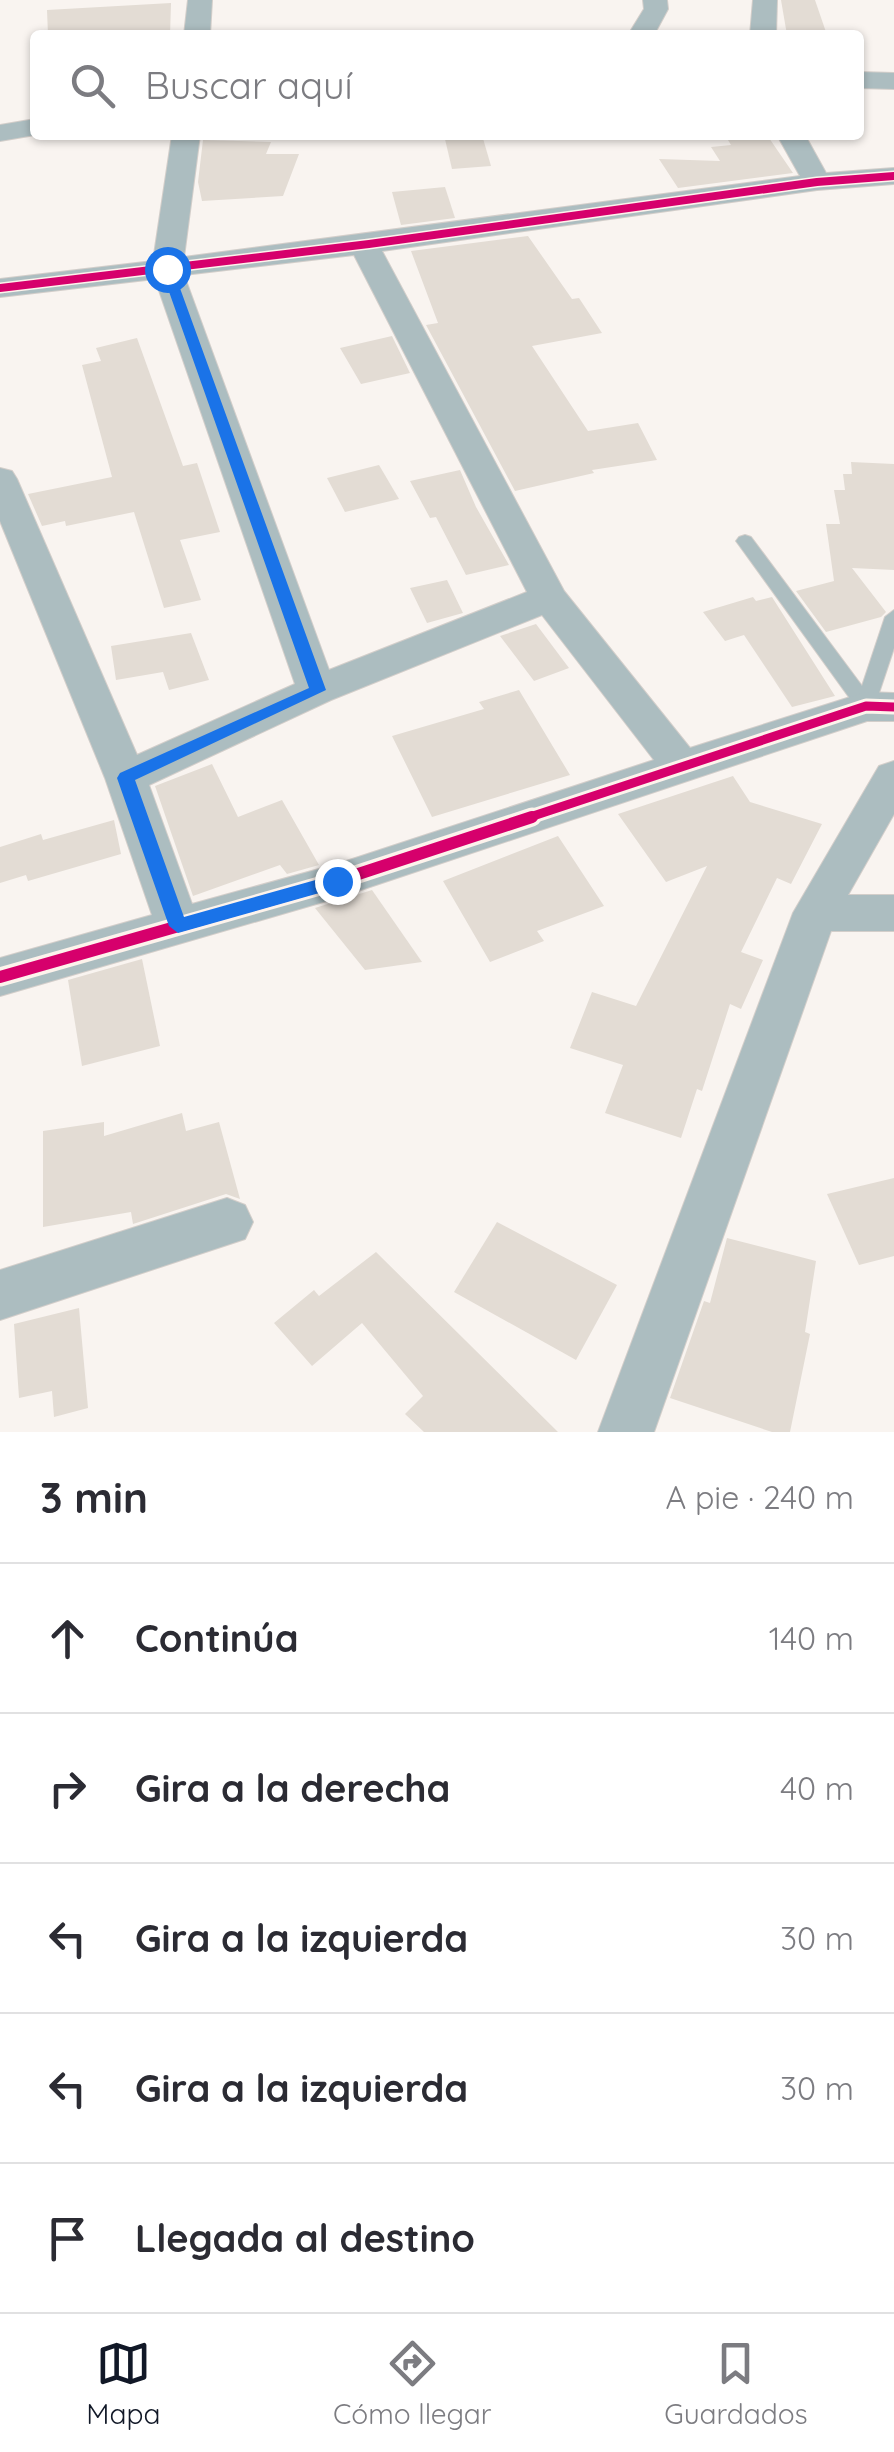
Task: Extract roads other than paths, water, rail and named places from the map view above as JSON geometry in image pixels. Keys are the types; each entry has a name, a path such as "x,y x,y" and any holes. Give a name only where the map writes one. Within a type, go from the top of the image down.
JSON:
{"street":[{"path":"197,30 200,0"},
{"path":"644,30 656,10 655,0"},
{"path":"763,30 764,0"},
{"path":"864,80 894,81"},
{"path":"0,133 30,128"},
{"path":"185,140 167,269 318,690"},
{"path":"793,140 818,182"},
{"path":"0,288 363,244 818,182 894,176"},
{"path":"363,244 549,598 682,767"},
{"path":"0,479 126,778 178,926"},
{"path":"126,778 318,690 549,598"},
{"path":"0,977 337,881 682,767 880,707"},
{"path":"626,1432 815,913 894,777"},
{"path":"815,913 894,913"},
{"path":"0,1295 227,1222"}],"lane":[{"path":"746,541 880,707"},
{"path":"880,707 894,617"}]}
